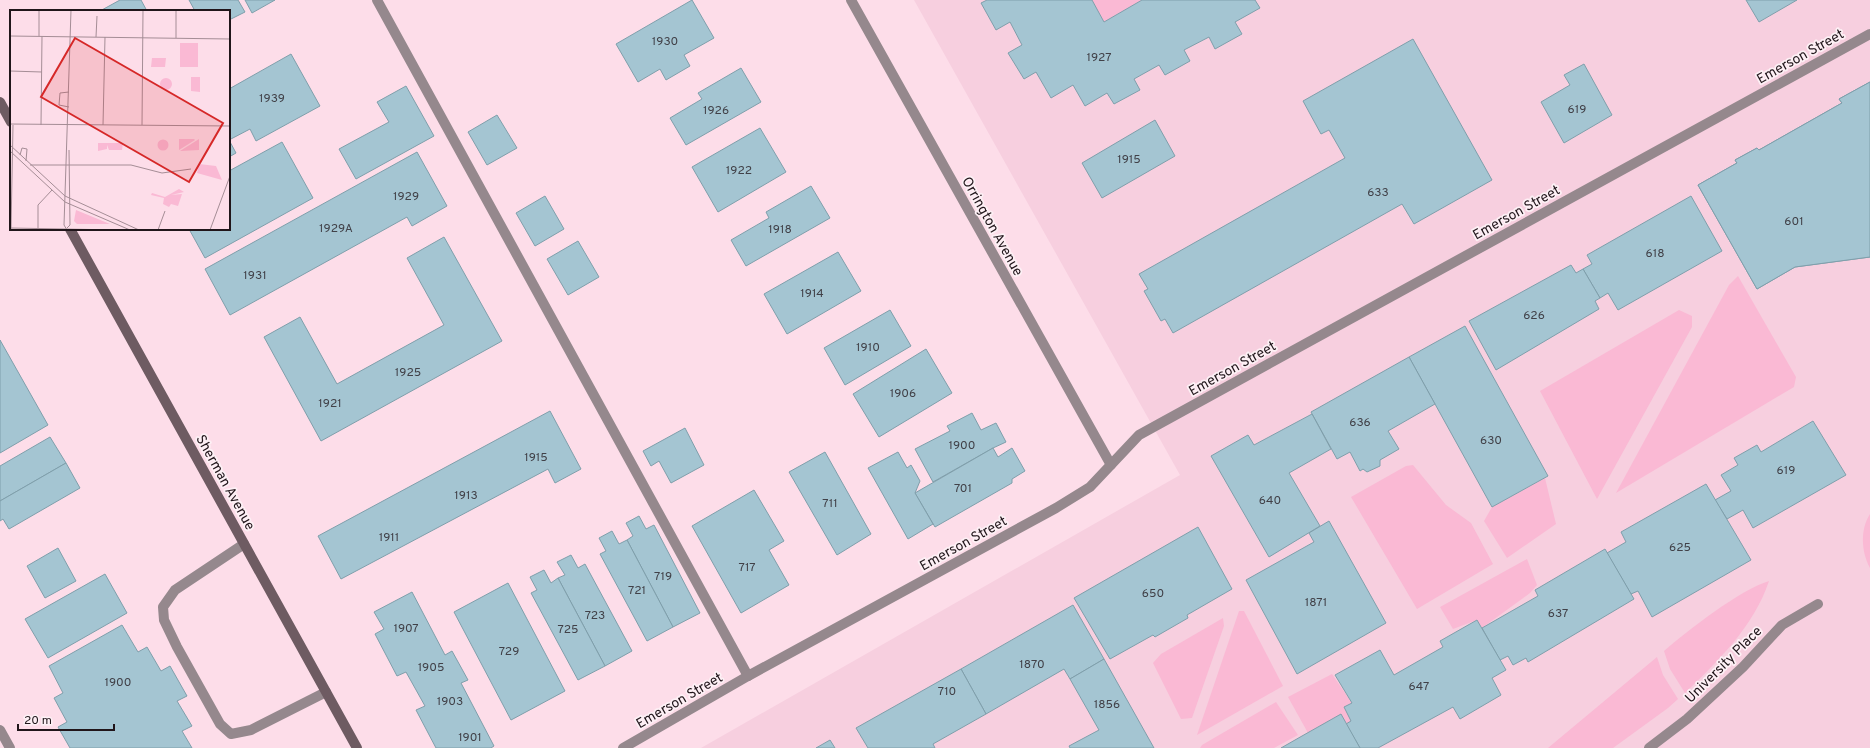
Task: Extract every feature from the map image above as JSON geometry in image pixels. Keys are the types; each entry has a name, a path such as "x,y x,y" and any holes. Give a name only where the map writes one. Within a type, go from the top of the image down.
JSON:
{"street":[{"path":"377,0 748,676"},
{"name":"Orrington Avenue","path":"851,0 1111,465"},
{"name":"Emerson Street","path":"623,748 748,676 1053,510 1090,487 1139,435 1870,34"},
{"path":"0,102 10,120"},
{"name":"Sherman Avenue","path":"71,230 357,748"},
{"path":"244,544 175,590 163,607 164,620 177,647 220,724 231,734 251,730 326,692"},
{"name":"University Place","path":"1649,748 1687,719 1744,667 1782,624 1818,604"},
{"path":"0,730 10,748"}],"shaded area":[{"path":"914,0 1870,0 1870,748 701,748 1180,475"},
{"path":"1092,0 1142,0 1104,22"},
{"path":"1738,276 1796,377 1794,387 1616,493 1729,285"},
{"path":"1679,310 1692,316 1692,327 1597,499 1540,391"},
{"path":"1413,465 1446,505 1471,523 1493,564 1417,609 1351,497 1406,466"},
{"path":"1545,478 1556,524 1507,558 1484,521 1492,507"},
{"path":"1870,514 1870,568 1863,548 1863,533"},
{"path":"1527,559 1537,585 1530,593 1482,628 1477,620 1453,629 1440,607"},
{"path":"1769,581 1745,628 1710,668 1685,693 1670,669 1664,651 1700,622 1730,601 1757,585"},
{"path":"1239,611 1244,611 1283,686 1197,735"},
{"path":"1223,618 1224,626 1192,718 1181,719 1153,663 1161,654"},
{"path":"1657,657 1663,675 1678,699 1668,708 1613,748 1548,748"},
{"path":"1332,674 1352,703 1351,721 1346,724 1308,733 1288,697"},
{"path":"1276,702 1298,735 1274,748 1200,748 1202,745"}],"building":[{"path":"120,0 141,0 146,10 102,10"},
{"path":"189,0 238,0 245,12 230,20 230,10 194,10"},
{"path":"245,0 275,0 252,13"},
{"path":"692,0 714,38 684,55 690,66 666,80 660,69 638,82 616,44"},
{"path":"987,0 1092,0 1104,22 1142,0 1255,0 1260,8 1235,22 1242,34 1215,49 1209,37 1184,50 1190,61 1165,75 1159,65 1134,79 1140,90 1114,104 1107,93 1085,106 1073,85 1051,98 1036,72 1024,79 1008,53 1022,45 1010,22 996,30 981,3"},
{"path":"1746,0 1797,0 1759,22"},
{"path":"1413,39 1492,180 1414,224 1402,204 1173,333 1165,319 1161,321 1144,291 1148,289 1139,274 1345,158 1329,130 1321,134 1303,101"},
{"path":"291,54 320,106 256,141 250,129 230,139 230,88"},
{"path":"1584,64 1612,115 1564,143 1541,102 1570,85 1564,75"},
{"path":"741,68 761,102 686,145 670,118 702,99 698,93"},
{"path":"1870,82 1870,257 1795,267 1757,289 1698,185 1737,163 1735,160 1757,148 1759,150 1842,103 1839,99"},
{"path":"1870,82 1870,257 1795,267 1757,289 1698,185 1737,163 1735,160 1757,148 1759,150 1842,103 1839,99"},
{"path":"406,86 434,136 356,179 339,149 389,122 377,102"},
{"path":"497,115 517,148 487,165 468,132"},
{"path":"1155,120 1175,156 1102,198 1082,163"},
{"path":"760,128 786,172 718,212 692,167"},
{"path":"230,142 236,153 230,156"},
{"path":"282,142 313,198 205,258 190,230 230,230 230,170"},
{"path":"417,152 447,206 412,226 407,217 230,315 205,269"},
{"path":"811,186 830,218 746,266 731,240 769,218 766,212"},
{"path":"545,196 564,229 535,246 516,213"},
{"path":"1691,196 1722,251 1618,310 1608,293 1600,298 1583,269 1592,264 1587,255"},
{"path":"444,237 502,341 321,441 264,337 300,317 337,384 444,325 407,258"},
{"path":"578,241 599,277 568,295 547,259"},
{"path":"838,252 861,291 787,334 764,294"},
{"path":"1571,265 1576,273 1583,269 1600,298 1595,301 1599,309 1496,370 1469,321"},
{"path":"890,310 911,346 845,385 824,348"},
{"path":"1465,326 1548,476 1492,507 1409,357"},
{"path":"0,340 48,425 0,453"},
{"path":"926,349 952,393 879,437 853,394"},
{"path":"1409,357 1435,404 1388,431 1399,449 1380,460 1380,466 1367,472 1363,469 1360,471 1350,452 1337,459 1311,412"},
{"path":"550,411 581,469 555,483 548,469 341,579 318,536"},
{"path":"972,413 981,430 996,423 1006,442 933,482 915,449 950,431 947,426"},
{"path":"1312,414 1331,449 1289,473 1320,526 1269,557 1211,456 1248,435 1254,445"},
{"path":"1813,421 1846,475 1753,528 1743,510 1727,519 1715,500 1731,491 1721,475 1738,465 1734,458 1757,445 1761,452"},
{"path":"685,428 704,465 671,483 659,461 651,466 643,451"},
{"path":"50,437 66,463 0,501 0,466"},
{"path":"993,448 998,457 1012,448 1025,471 1012,479 1012,483 935,527 915,493"},
{"path":"825,452 871,534 837,555 789,472"},
{"path":"898,452 907,468 911,465 920,481 915,493 933,524 908,539 868,468"},
{"path":"66,463 80,488 9,529 3,519 0,521 0,501"},
{"path":"1706,484 1751,560 1652,617 1638,591 1631,594 1607,553 1626,542 1621,532"},
{"path":"754,490 784,541 769,550 789,585 741,613 692,526"},
{"path":"639,516 646,529 654,525 700,613 673,627 627,540 633,536 626,523"},
{"path":"1329,521 1386,623 1297,674 1246,580 1314,542 1309,533"},
{"path":"1198,527 1232,589 1187,615 1188,618 1155,637 1153,635 1110,659 1074,598"},
{"path":"612,531 619,544 627,540 673,627 647,641 600,554 606,551 599,538"},
{"path":"58,548 76,581 45,598 27,566"},
{"path":"1605,549 1634,599 1528,662 1526,658 1513,665 1508,656 1500,660 1482,628 1538,596 1535,590"},
{"path":"571,555 578,568 585,564 632,651 605,666 558,578 565,575 557,562"},
{"path":"544,570 551,583 558,578 605,666 578,680 531,593 537,590 530,577"},
{"path":"105,574 127,613 48,658 25,619"},
{"path":"508,583 565,691 511,720 454,612"},
{"path":"412,592 445,655 452,651 468,680 461,683 494,746 491,748 436,748 416,710 425,706 406,672 397,676 375,634 384,629 374,612"},
{"path":"1073,605 1104,659 1070,679 1064,669 986,714 961,669"},
{"path":"1477,620 1506,670 1492,678 1501,695 1460,719 1453,707 1378,748 1360,748 1346,724 1351,721 1344,707 1352,703 1335,675 1380,650 1394,675 1443,647 1440,641"},
{"path":"122,625 138,652 147,647 161,671 170,666 187,696 177,701 192,726 182,731 192,748 70,748 58,727 67,722 54,698 63,693 49,666"},
{"path":"1104,659 1154,748 1070,748 1069,746 1099,730 1070,679"},
{"path":"961,669 986,714 933,744 935,748 868,748 856,728"},
{"path":"1341,714 1360,748 1281,748 1302,736"},
{"path":"830,740 835,748 816,748"}]}
